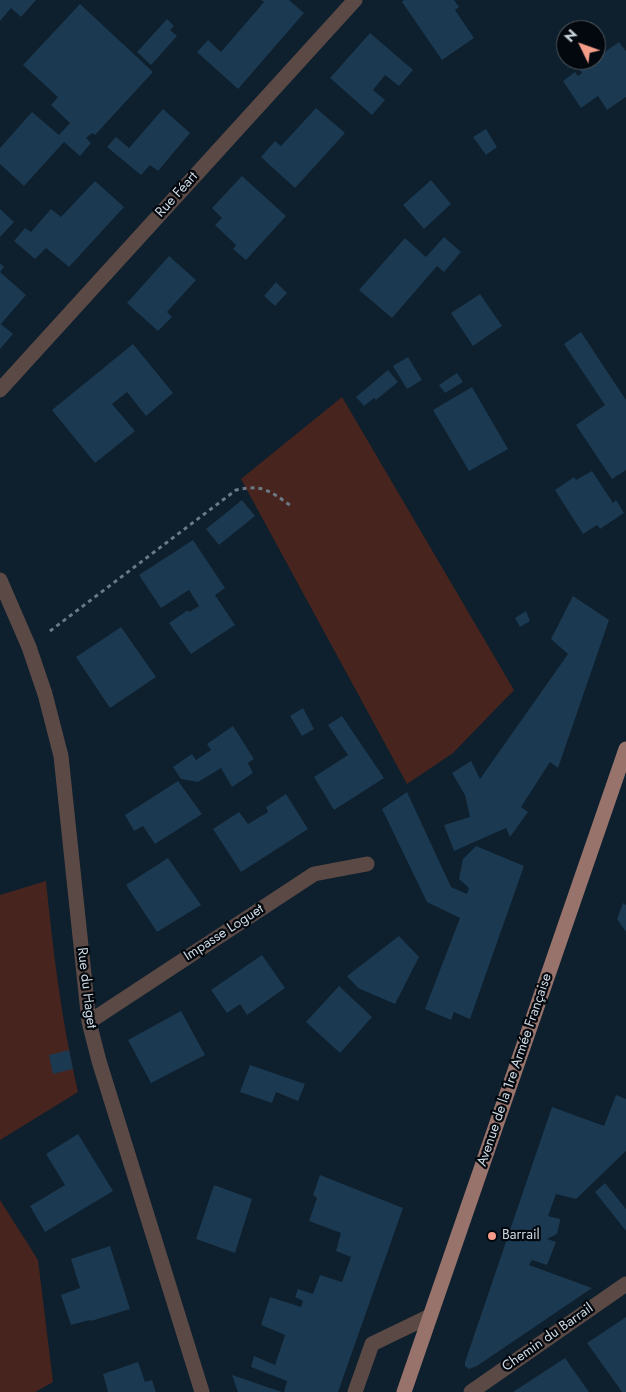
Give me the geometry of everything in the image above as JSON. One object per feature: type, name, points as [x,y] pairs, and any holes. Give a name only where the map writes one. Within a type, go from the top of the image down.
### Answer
[{"type":"main road","name":"Avenue de la 1re Armée Française","points":[[404,1392],[626,749]]},
{"type":"street","name":"Rue Féart","points":[[0,390],[355,0]]},
{"type":"street","name":"Rue du Haget","points":[[0,580],[29,647],[45,694],[61,756],[89,1022],[99,1061],[202,1392]]},
{"type":"street","name":"Impasse Loguet","points":[[89,1022],[314,874],[367,864]]},
{"type":"street","name":"Chemin du Barrail","points":[[471,1392],[626,1284]]},
{"type":"street","points":[[355,1392],[372,1344],[430,1316]]},
{"type":"path","points":[[29,647],[236,490],[251,486],[269,490],[291,506]]},
{"type":"shaded area","points":[[342,397],[514,690],[453,753],[407,784],[241,479]]},
{"type":"shaded area","points":[[46,881],[67,1040],[78,1092],[0,1140],[0,895]]},
{"type":"shaded area","points":[[0,1200],[38,1260],[53,1382],[35,1392],[0,1392]]},
{"type":"building","points":[[0,0],[36,0],[21,17],[11,8],[0,21]]},
{"type":"building","points":[[261,0],[289,0],[304,13],[238,89],[197,52],[208,40],[221,52],[264,2]]},
{"type":"building","points":[[404,0],[454,0],[459,7],[455,10],[474,38],[442,60],[402,2]]},
{"type":"building","points":[[80,4],[153,72],[95,135],[92,133],[86,138],[91,143],[80,156],[64,142],[24,186],[0,164],[0,148],[32,112],[59,135],[70,123],[51,105],[58,97],[23,65]]},
{"type":"building","points":[[167,19],[174,26],[170,30],[177,36],[151,65],[137,52]]},
{"type":"building","points":[[370,33],[413,70],[399,86],[385,75],[373,90],[385,100],[372,115],[330,78]]},
{"type":"building","points":[[619,42],[626,51],[626,97],[607,110],[598,96],[581,108],[563,81],[575,72],[578,76],[582,73],[580,70],[606,70],[606,51]]},
{"type":"building","points":[[316,108],[345,133],[295,188],[261,157],[275,141],[281,146]]},
{"type":"building","points":[[163,109],[190,133],[158,171],[150,165],[141,175],[107,147],[116,137],[129,148]]},
{"type":"building","points":[[486,129],[497,147],[486,155],[473,137]]},
{"type":"building","points":[[242,176],[286,216],[246,260],[233,249],[236,245],[215,225],[222,218],[212,208]]},
{"type":"building","points":[[431,180],[451,204],[424,229],[403,205]]},
{"type":"building","points":[[95,181],[124,207],[69,267],[46,248],[35,259],[14,241],[25,228],[31,232],[51,209],[61,217]]},
{"type":"building","points":[[0,209],[14,222],[0,237]]},
{"type":"building","points":[[444,237],[461,252],[444,272],[437,266],[392,318],[359,290],[405,238],[426,257]]},
{"type":"building","points":[[169,256],[196,280],[167,312],[172,317],[158,331],[127,303]]},
{"type":"building","points":[[0,263],[4,267],[0,272]]},
{"type":"building","points":[[0,272],[26,295],[1,324],[13,334],[0,349]]},
{"type":"building","points":[[276,282],[287,293],[275,306],[264,296]]},
{"type":"building","points":[[480,294],[502,326],[473,346],[451,313]]},
{"type":"building","points":[[581,332],[626,400],[626,470],[612,479],[576,425],[605,405],[564,344]]},
{"type":"building","points":[[133,344],[173,393],[146,416],[127,392],[112,404],[135,431],[95,463],[52,410]]},
{"type":"building","points":[[408,357],[422,380],[407,389],[393,366]]},
{"type":"building","points":[[388,370],[398,382],[376,400],[374,398],[364,406],[356,397]]},
{"type":"building","points":[[457,373],[463,382],[445,393],[439,385]]},
{"type":"building","points":[[472,387],[508,449],[469,471],[433,410]]},
{"type":"building","points":[[592,471],[613,503],[616,500],[624,513],[600,529],[597,525],[583,534],[555,490],[574,477],[576,480]]},
{"type":"building","points":[[242,500],[255,516],[219,545],[206,529]]},
{"type":"building","points":[[193,540],[225,588],[215,595],[235,625],[191,654],[169,623],[188,610],[189,612],[199,606],[189,590],[161,608],[139,575]]},
{"type":"building","points":[[573,596],[609,620],[558,768],[550,762],[521,807],[528,812],[510,837],[506,828],[454,851],[444,825],[470,817],[465,795],[452,773],[471,761],[480,779],[568,654],[551,639]]},
{"type":"building","points":[[526,611],[530,621],[520,627],[515,618]]},
{"type":"building","points":[[121,627],[156,677],[110,708],[76,657]]},
{"type":"building","points":[[303,708],[314,729],[302,736],[290,716]]},
{"type":"building","points":[[342,716],[384,778],[334,810],[314,777],[348,755],[328,725]]},
{"type":"building","points":[[233,726],[254,759],[248,763],[253,773],[232,787],[221,768],[198,782],[181,779],[173,767],[192,754],[196,760],[211,750],[207,744]]},
{"type":"building","points":[[178,781],[202,814],[155,844],[143,826],[134,831],[125,815]]},
{"type":"building","points":[[407,792],[451,887],[467,894],[469,888],[459,879],[463,859],[476,846],[524,866],[470,1019],[454,1012],[451,1020],[425,1009],[460,918],[427,902],[382,809]]},
{"type":"building","points":[[286,794],[308,829],[241,872],[213,829],[239,812],[248,824],[268,812],[266,807]]},
{"type":"building","points":[[168,858],[201,905],[157,932],[126,885]]},
{"type":"building","points":[[623,903],[626,905],[626,932],[617,919]]},
{"type":"building","points":[[399,936],[419,957],[395,1004],[358,988],[347,976]]},
{"type":"building","points":[[262,955],[285,988],[247,1015],[240,1004],[227,1013],[211,990]]},
{"type":"building","points":[[339,986],[372,1017],[340,1053],[306,1022]]},
{"type":"building","points":[[181,1011],[205,1055],[151,1083],[128,1040]]},
{"type":"building","points":[[69,1050],[73,1069],[53,1074],[49,1055]]},
{"type":"building","points":[[250,1065],[305,1084],[298,1101],[276,1092],[272,1103],[240,1092]]},
{"type":"building","points":[[616,1095],[626,1099],[626,1151],[576,1199],[556,1194],[548,1216],[560,1219],[560,1221],[557,1234],[547,1239],[556,1242],[547,1265],[532,1260],[529,1265],[592,1288],[477,1366],[469,1369],[465,1366],[465,1362],[552,1107],[604,1126]]},
{"type":"building","points":[[78,1134],[113,1191],[45,1232],[30,1206],[65,1185],[46,1154]]},
{"type":"building","points":[[320,1175],[403,1208],[338,1392],[284,1392],[287,1381],[251,1367],[254,1356],[275,1365],[285,1335],[261,1325],[270,1297],[301,1307],[303,1301],[295,1297],[298,1289],[313,1294],[320,1275],[342,1282],[351,1257],[336,1251],[341,1233],[309,1221],[317,1198],[313,1195]]},
{"type":"building","points":[[605,1183],[626,1209],[626,1231],[595,1192]]},
{"type":"building","points":[[214,1185],[252,1199],[235,1253],[196,1239]]},
{"type":"building","points":[[110,1246],[130,1309],[71,1325],[61,1295],[80,1288],[71,1259]]},
{"type":"building","points":[[626,1317],[626,1392],[622,1392],[587,1343]]},
{"type":"building","points":[[565,1358],[589,1392],[513,1392]]},
{"type":"building","points":[[138,1362],[145,1382],[152,1380],[156,1392],[108,1392],[103,1374]]},
{"type":"building","points":[[232,1375],[282,1392],[238,1392]]},
{"type":"place","name":"Barrail","points":[[492,1236]]}]
